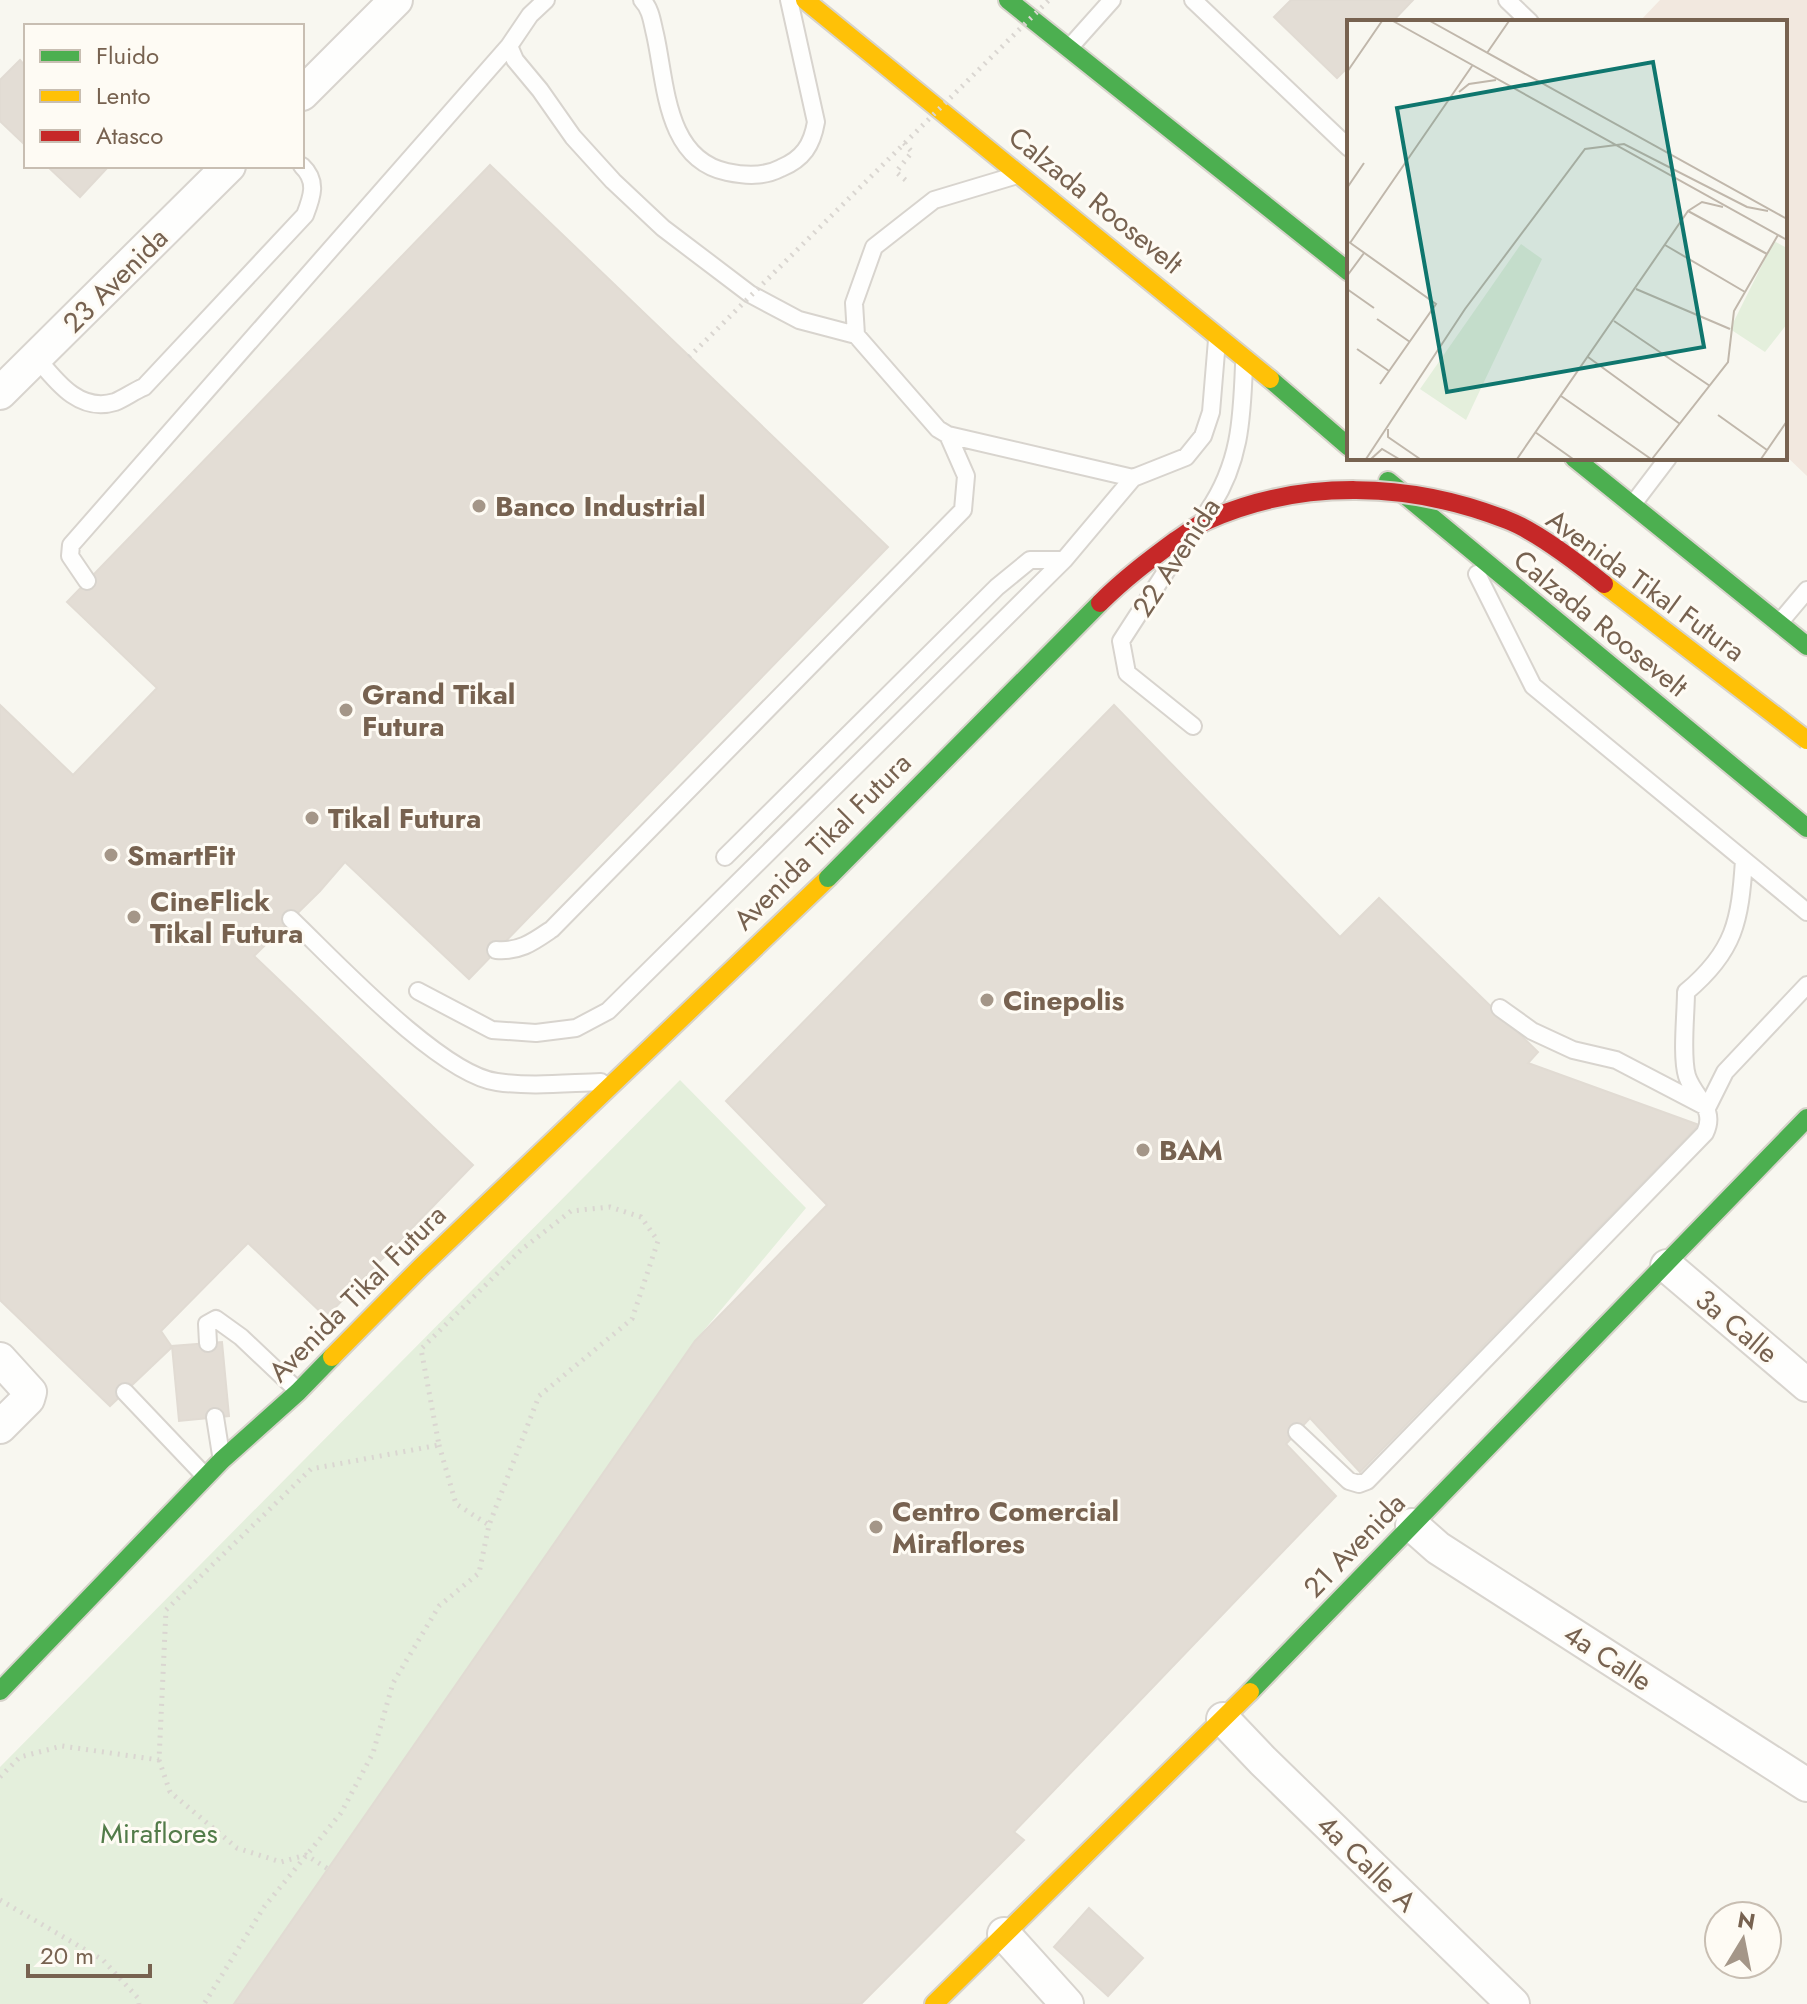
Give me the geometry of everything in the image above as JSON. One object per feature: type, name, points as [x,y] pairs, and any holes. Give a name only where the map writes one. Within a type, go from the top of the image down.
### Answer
[{"type":"main road","name":"Calzada Roosevelt","points":[[805,0],[1244,356],[1347,445]]},
{"type":"main road","points":[[1008,0],[1347,270]]},
{"type":"main road","points":[[1576,460],[1807,646]]},
{"type":"main road","name":"Calzada Roosevelt","points":[[1373,468],[1807,828]]},
{"type":"main road","name":"Avenida Tikal Futura","points":[[0,1691],[222,1460],[298,1392],[420,1268],[828,878],[1128,575],[1203,522],[1266,499],[1355,489],[1453,502],[1510,521],[1580,565],[1807,740]]},
{"type":"main road","name":"21 Avenida","points":[[934,2004],[1223,1719],[1667,1266],[1807,1118]]},
{"type":"street","points":[[304,92],[396,0]]},
{"type":"street","name":"23 Avenida","points":[[0,393],[227,168]]},
{"type":"street","name":"3a Calle","points":[[1667,1266],[1807,1385]]},
{"type":"street","points":[[0,1359],[30,1392],[28,1399],[0,1427]]},
{"type":"street","name":"4a Calle","points":[[1412,1525],[1438,1548],[1807,1785]]},
{"type":"street","name":"4a Calle A","points":[[1223,1719],[1513,2004]]},
{"type":"street","points":[[1004,1934],[1067,2004]]},
{"type":"lane","points":[[87,581],[70,556],[71,545],[546,0]]},
{"type":"lane","points":[[642,0],[648,6],[659,50],[667,105],[685,145],[718,170],[759,176],[795,161],[813,140],[816,122],[789,0]]},
{"type":"lane","points":[[1068,49],[1112,0]]},
{"type":"lane","points":[[1193,0],[1347,146]]},
{"type":"lane","points":[[1507,0],[1528,20]]},
{"type":"lane","points":[[509,46],[515,60],[573,137],[613,181],[663,228],[750,294],[799,320],[856,335],[938,429],[948,435],[1133,478]]},
{"type":"lane","points":[[36,357],[68,395],[89,403],[113,403],[144,387],[305,215],[312,196],[313,181],[303,168]]},
{"type":"lane","points":[[856,335],[854,303],[874,247],[934,200],[1020,174]]},
{"type":"lane","points":[[418,991],[492,1030],[536,1033],[576,1028],[608,1011],[1064,560],[1133,478],[1186,457],[1203,436],[1211,412],[1218,335]]},
{"type":"lane","name":"22 Avenida","points":[[1193,726],[1127,673],[1121,641],[1211,506],[1236,456],[1242,425],[1244,356]]},
{"type":"lane","points":[[496,950],[514,951],[552,929],[963,510],[966,476],[948,435]]},
{"type":"lane","points":[[1632,505],[1666,460]]},
{"type":"lane","points":[[1462,544],[1533,686],[1807,912]]},
{"type":"lane","points":[[725,857],[997,587],[1030,560],[1064,560]]},
{"type":"lane","points":[[1779,623],[1807,590]]},
{"type":"lane","points":[[1297,1432],[1349,1481],[1359,1484],[1367,1481],[1705,1133],[1709,1120],[1707,1108],[1687,1076],[1686,992],[1702,979],[1728,946],[1741,904],[1744,860]]},
{"type":"lane","points":[[291,919],[381,1005],[449,1063],[494,1082],[615,1081]]},
{"type":"lane","points":[[1707,1108],[1725,1072],[1807,985]]},
{"type":"lane","points":[[1500,1008],[1532,1031],[1573,1050],[1616,1060],[1707,1108]]},
{"type":"lane","points":[[208,1343],[207,1324],[216,1319],[241,1337],[298,1392]]},
{"type":"lane","points":[[125,1392],[205,1477]]},
{"type":"lane","points":[[215,1417],[222,1460]]},
{"type":"path","points":[[689,357],[1049,0]]},
{"type":"path","points":[[896,172],[912,152],[904,143]]},
{"type":"path","points":[[204,2004],[264,1907],[341,1813],[373,1753],[393,1683],[439,1606],[479,1573],[489,1525],[539,1396],[632,1319],[658,1241],[641,1217],[610,1207],[571,1211],[521,1250],[421,1349],[439,1445],[456,1504],[489,1525]]},
{"type":"path","points":[[328,1869],[306,1855],[281,1862],[237,1848],[170,1792],[159,1760],[166,1610],[311,1469],[439,1445]]},
{"type":"path","points":[[0,1777],[20,1757],[62,1746],[159,1760]]},
{"type":"path","points":[[0,1900],[103,1960],[138,1998],[139,2004]]},
{"type":"shaded area","points":[[1660,0],[1807,0],[1807,476],[1787,457],[1787,20],[1641,20]]},
{"type":"green space","name":"Miraflores","points":[[680,1080],[806,1208],[695,1341],[234,2004],[0,2004],[0,1767]]},
{"type":"building","points":[[1291,0],[1413,0],[1394,20],[1347,20],[1347,68],[1337,78],[1274,17]]},
{"type":"building","points":[[20,60],[24,65],[24,144],[0,121],[0,80]]},
{"type":"building","name":"Tikal Futura","points":[[490,165],[888,547],[469,979],[345,862],[254,956],[473,1165],[326,1317],[248,1243],[161,1331],[172,1347],[110,1406],[0,1300],[0,705],[73,775],[157,688],[67,602]]},
{"type":"building","points":[[49,168],[107,168],[80,197]]},
{"type":"building","points":[[1114,705],[1340,937],[1379,898],[1538,1052],[1528,1063],[1699,1125],[1360,1472],[1310,1418],[1286,1444],[1336,1496],[1014,1832],[1024,1840],[861,2004],[234,2004],[695,1341],[827,1205],[726,1101]]},
{"type":"building","points":[[222,1342],[229,1416],[179,1421],[172,1346]]},
{"type":"building","points":[[1089,1908],[1143,1958],[1108,1996],[1054,1947]]},
{"type":"traffic: fast","points":[[1008,0],[1347,270]]},
{"type":"traffic: fast","points":[[1270,379],[1347,445]]},
{"type":"traffic: fast","points":[[1576,460],[1807,646]]},
{"type":"traffic: fast","points":[[1388,481],[1807,828]]},
{"type":"traffic: fast","points":[[828,878],[1100,603]]},
{"type":"traffic: fast","points":[[1250,1692],[1807,1118]]},
{"type":"traffic: fast","points":[[0,1691],[222,1460],[332,1357]]},
{"type":"traffic: slow","points":[[805,0],[1270,379]]},
{"type":"traffic: slow","points":[[1604,584],[1807,740]]},
{"type":"traffic: slow","points":[[332,1357],[420,1268],[828,878]]},
{"type":"traffic: slow","points":[[934,2004],[1250,1692]]},
{"type":"traffic: jam","points":[[1100,603],[1146,563],[1206,521],[1280,497],[1356,490],[1433,498],[1507,520],[1544,540],[1604,584]]},
{"type":"place","name":"Banco Industrial","points":[[479,506]]},
{"type":"place","name":"Grand Tikal Futura","points":[[346,710]]},
{"type":"place","name":"Tikal Futura","points":[[312,818]]},
{"type":"place","name":"SmartFit","points":[[111,855]]},
{"type":"place","name":"CineFlick Tikal Futura","points":[[134,917]]},
{"type":"place","name":"Cinepolis","points":[[987,1000]]},
{"type":"place","name":"BAM","points":[[1143,1150]]},
{"type":"place","name":"Centro Comercial Miraflores","points":[[876,1527]]}]
